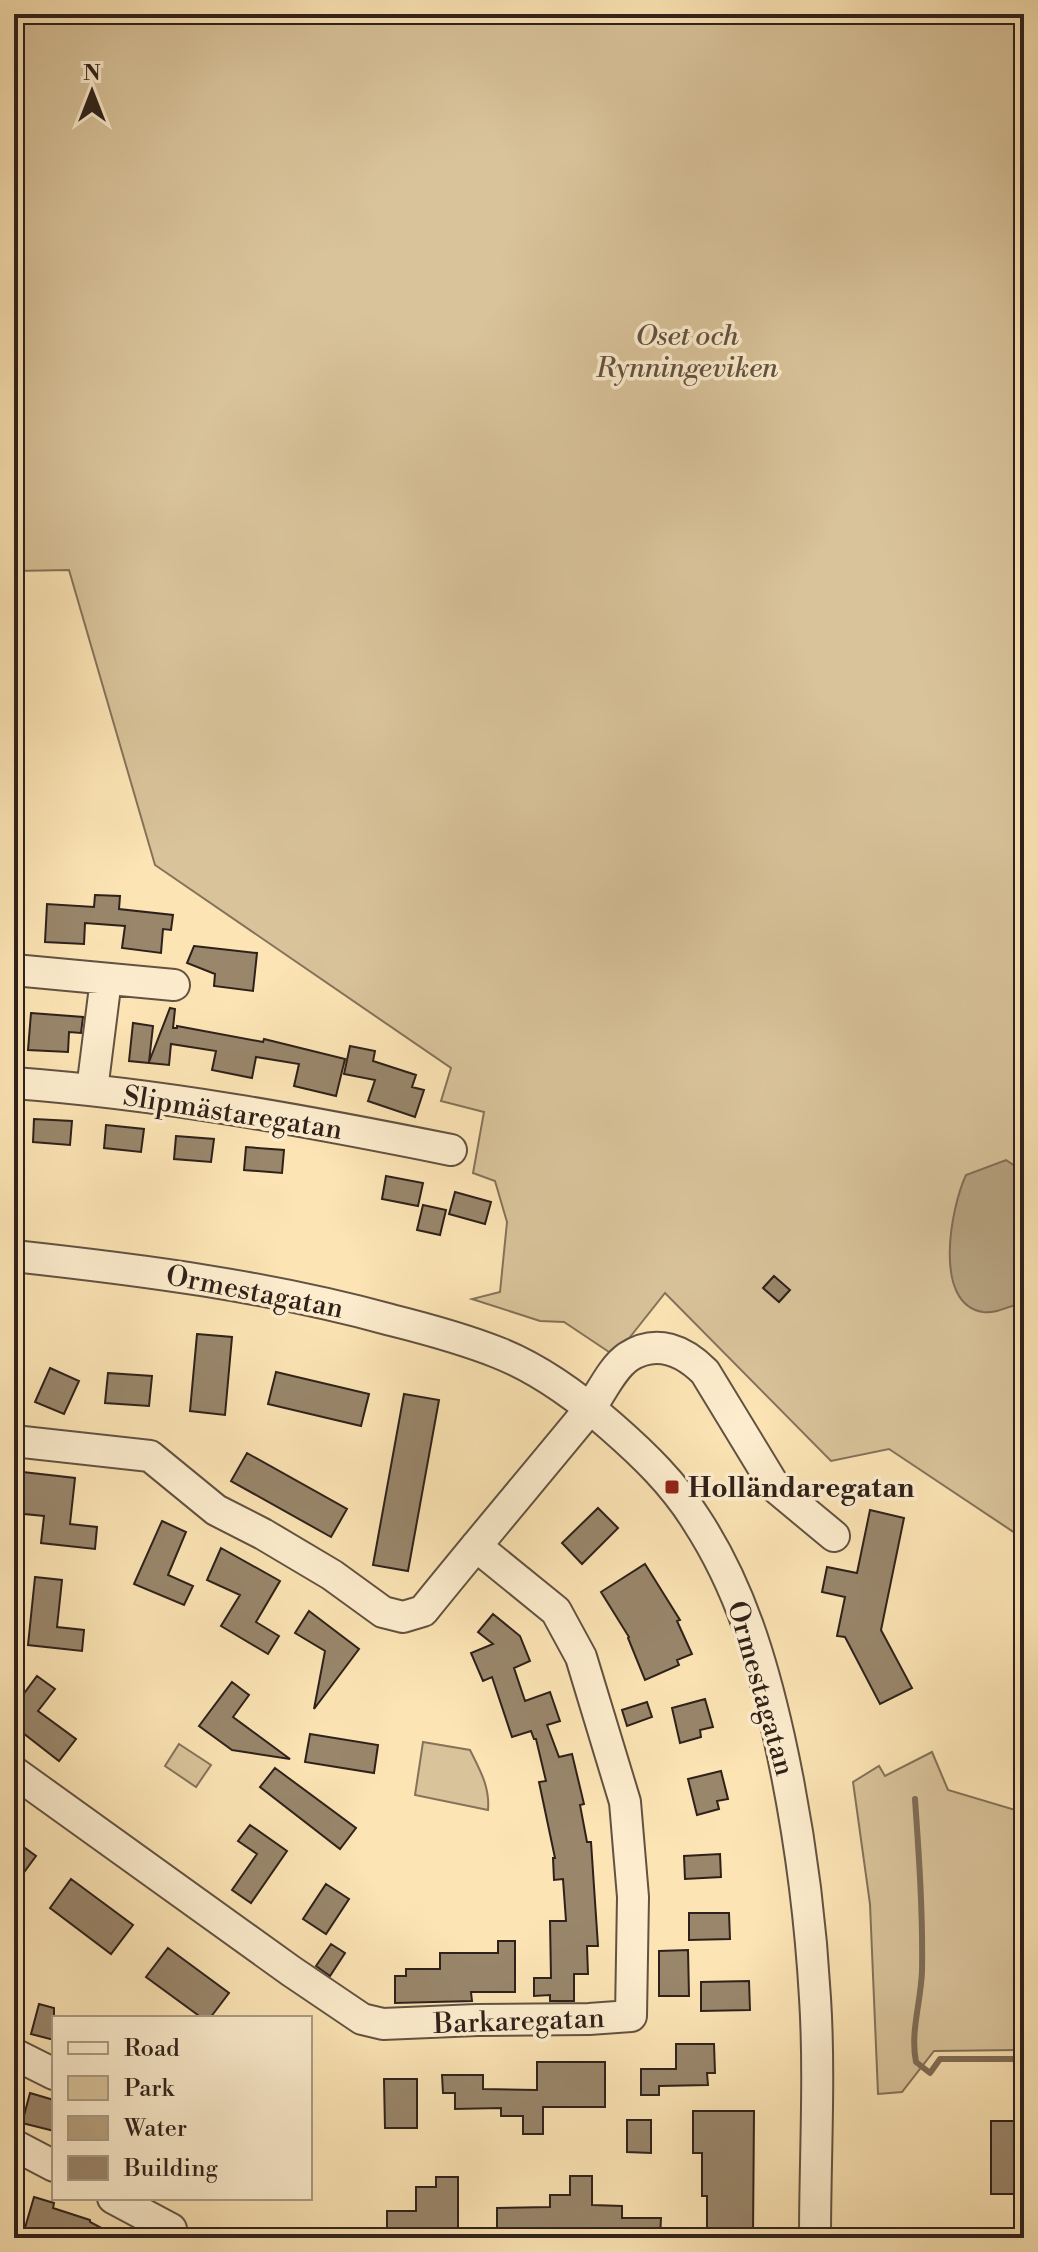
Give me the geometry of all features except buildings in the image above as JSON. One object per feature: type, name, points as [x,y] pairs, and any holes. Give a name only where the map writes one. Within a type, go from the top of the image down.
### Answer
[{"type":"street","points":[[14,970],[174,985]]},
{"type":"street","points":[[92,1090],[106,979]]},
{"type":"street","name":"Slipmästaregatan","points":[[14,1083],[223,1108],[451,1150]]},
{"type":"street","name":"Ormestagatan","points":[[14,1256],[219,1282],[337,1305],[439,1332],[501,1354],[536,1372],[590,1408],[660,1471],[696,1519],[724,1566],[751,1630],[792,1794],[808,1914],[815,2001],[815,2238]]},
{"type":"street","points":[[14,1441],[150,1456],[216,1510],[321,1568],[383,1612],[403,1617],[423,1611],[590,1408],[627,1357],[644,1349],[660,1347],[691,1358],[711,1381],[775,1487],[834,1536]]},
{"type":"street","name":"Barkaregatan","points":[[14,1772],[362,2019],[383,2024],[631,2016],[633,1897],[625,1802],[581,1657],[556,1611],[476,1546]]},
{"type":"street","points":[[14,2054],[52,2073]]},
{"type":"street","points":[[14,2145],[52,2165]]},
{"type":"street","points":[[118,2200],[171,2229]]},
{"type":"green space","name":"Oset och Rynningeviken","points":[[14,14],[1024,14],[1024,1539],[889,1449],[831,1461],[665,1293],[615,1356],[564,1322],[540,1321],[472,1299],[500,1292],[507,1222],[495,1181],[473,1173],[484,1112],[441,1101],[451,1068],[155,865],[69,570],[14,571]]},
{"type":"green space","points":[[423,1742],[470,1750],[486,1786],[488,1810],[415,1795]]},
{"type":"green space","points":[[179,1744],[211,1765],[196,1787],[165,1766]]},
{"type":"green space","points":[[932,1752],[948,1790],[1015,1810],[1024,1805],[1024,2050],[934,2051],[902,2092],[878,2094],[870,1904],[853,1782],[879,1766],[885,1776]]},
{"type":"water","points":[[1006,1160],[1024,1172],[1021,1202],[1024,1303],[983,1312],[967,1305],[957,1292],[951,1274],[951,1230],[966,1175]]},
{"type":"waterway","points":[[915,1799],[922,1950],[914,2039],[916,2062],[930,2073],[940,2059],[1024,2059]]},
{"type":"place","name":"Holländaregatan","points":[[672,1487]]}]
